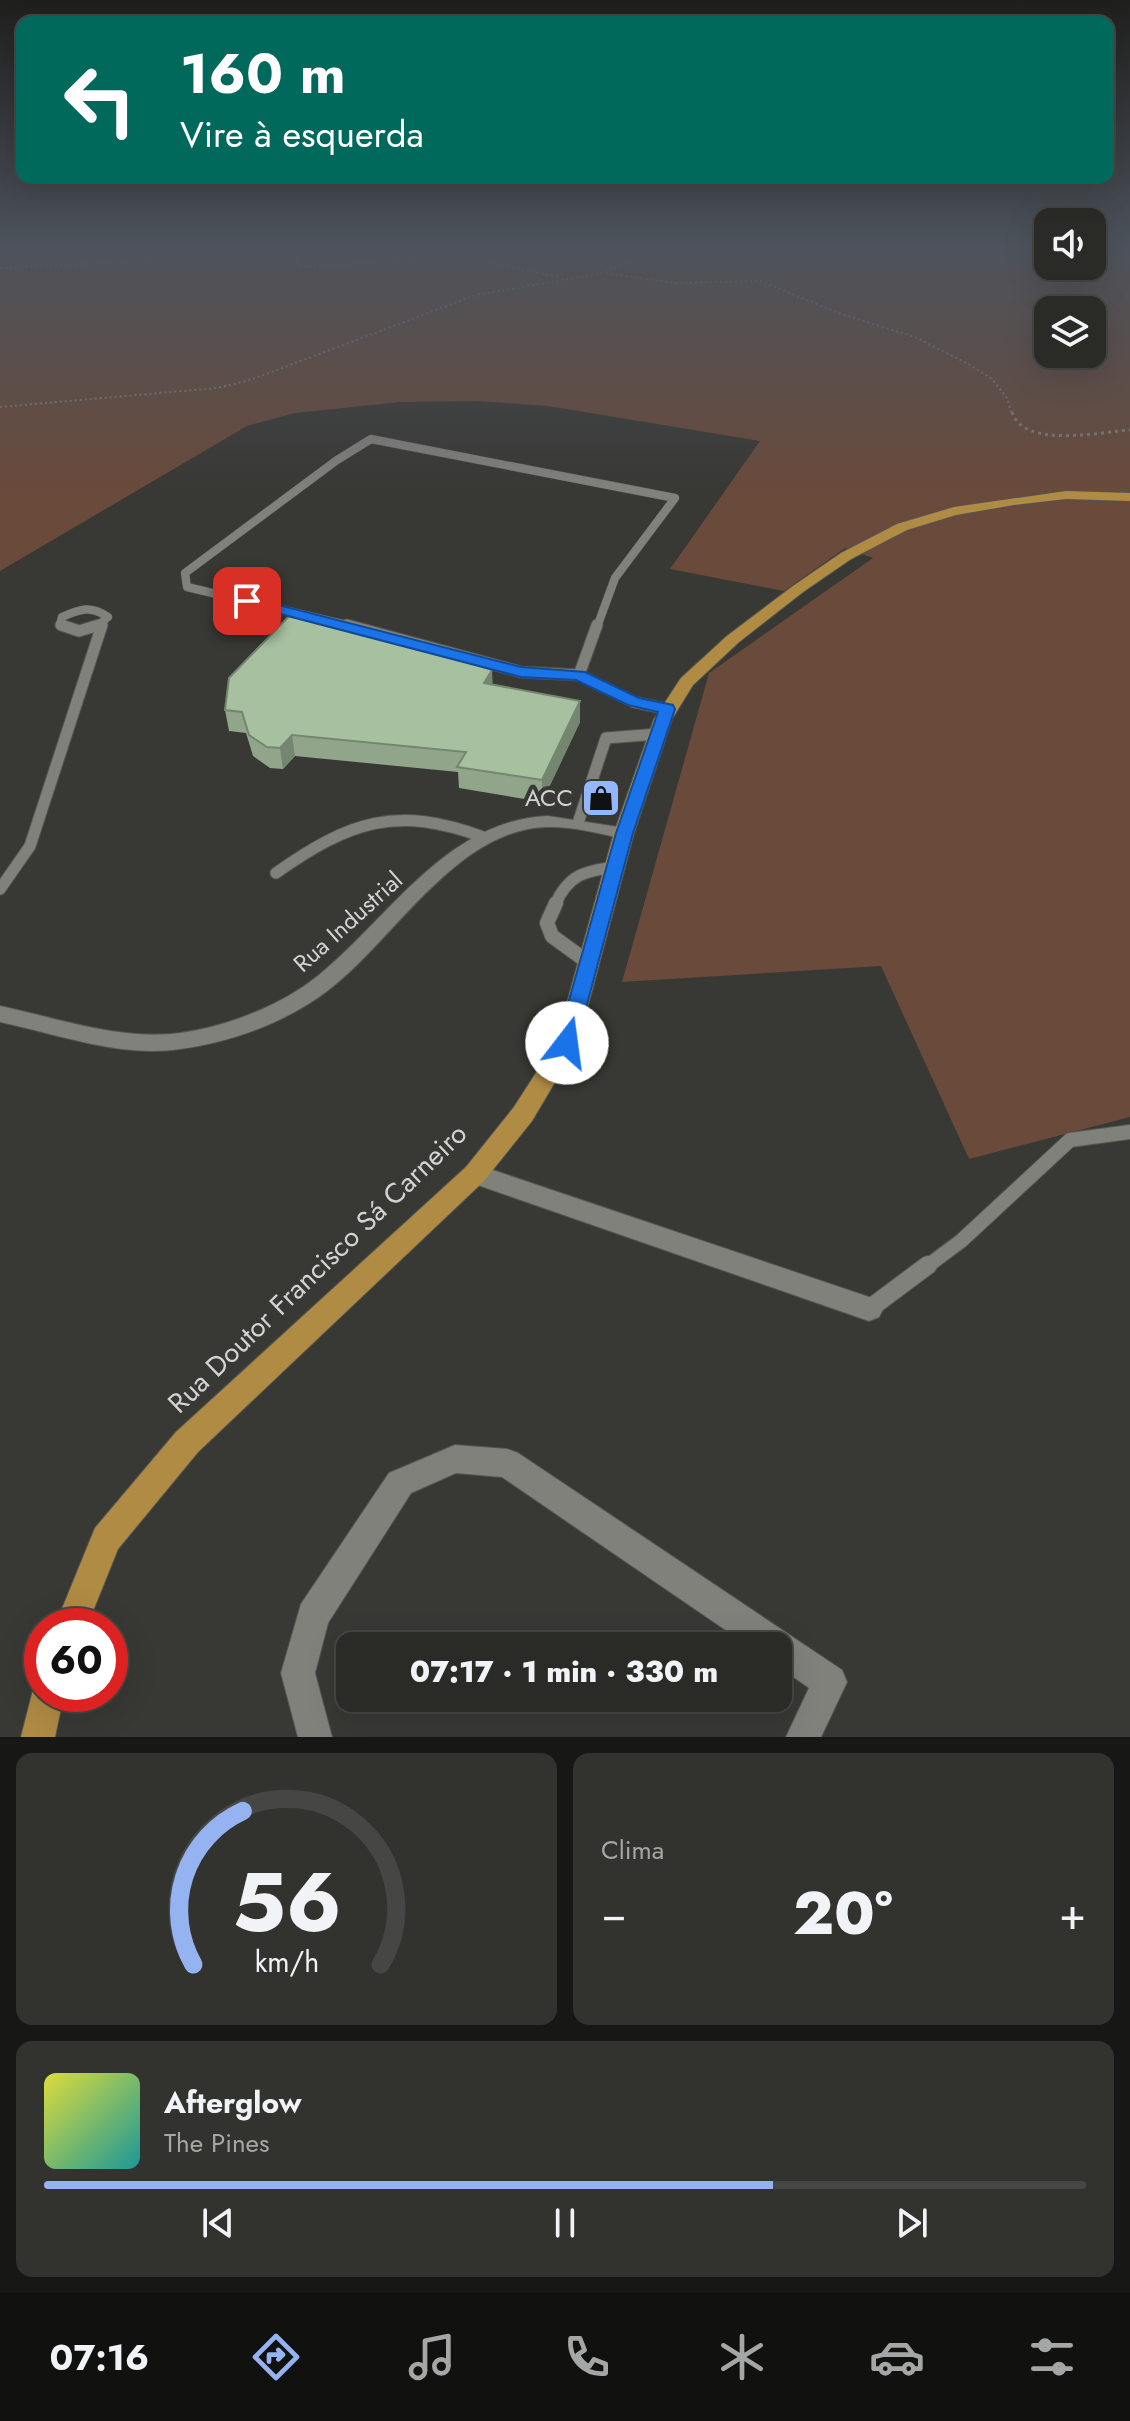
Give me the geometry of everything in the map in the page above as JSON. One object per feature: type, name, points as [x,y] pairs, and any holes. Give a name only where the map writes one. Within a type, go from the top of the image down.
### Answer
[{"type":"main road","name":"Rua Doutor Francisco Sá Carneiro","points":[[78,1608],[106,1539],[187,1442],[475,1174],[523,1114],[567,1043],[624,833],[667,709],[687,682],[733,639],[798,589],[846,556],[902,527],[954,511],[1014,501],[1066,495],[1130,497]]},
{"type":"main road","points":[[38,1737],[43,1712]]},
{"type":"street","name":"Rua Industrial","points":[[0,1014],[158,1043],[254,1021],[294,1003],[325,982],[396,912],[483,837],[523,824],[578,823],[624,833]]},
{"type":"street","points":[[475,1174],[869,1309]]},
{"type":"street","points":[[315,1737],[298,1673],[313,1616],[400,1483],[455,1459],[507,1463],[757,1632]]},
{"type":"street","points":[[792,1656],[830,1682],[803,1736]]},
{"type":"lane","points":[[579,675],[615,578],[675,498],[371,439],[337,460],[185,573],[187,587],[395,637],[521,672],[579,675],[634,702],[667,709]]},
{"type":"lane","points":[[0,889],[30,846],[93,648],[108,617],[103,611],[81,609],[67,614],[60,621],[63,628],[93,648]]},
{"type":"lane","points":[[71,631],[102,625]]},
{"type":"lane","points":[[578,823],[606,738],[624,734],[658,734]]},
{"type":"lane","points":[[276,873],[311,847],[347,827],[389,818],[428,819],[483,837]]},
{"type":"lane","points":[[589,963],[552,936],[547,923],[567,879],[573,873],[615,867]]},
{"type":"lane","points":[[869,1309],[961,1241],[1070,1140],[1130,1132]]},
{"type":"path","points":[[0,407],[217,388],[288,367],[387,329]]},
{"type":"path","points":[[890,329],[915,337],[992,379],[1007,398],[1014,419],[1026,429],[1045,436],[1130,430]]},
{"type":"shaded area","points":[[0,329],[1034,329],[1034,368],[1106,368],[1106,329],[1130,329],[1130,1117],[969,1159],[881,966],[622,982],[709,673],[873,558],[845,548],[784,591],[670,569],[760,441],[548,406],[478,401],[400,402],[295,413],[247,426],[0,571]]},
{"type":"building","points":[[292,613],[415,644],[492,670],[484,683],[580,701],[542,780],[457,767],[466,752],[292,735],[280,748],[267,747],[249,735],[242,712],[225,710],[229,678]]},
{"type":"place","name":"ACC","points":[[601,798]]},
{"type":"route","points":[[247,601],[521,672],[579,675],[634,702],[667,709],[624,833],[567,1043]]}]
